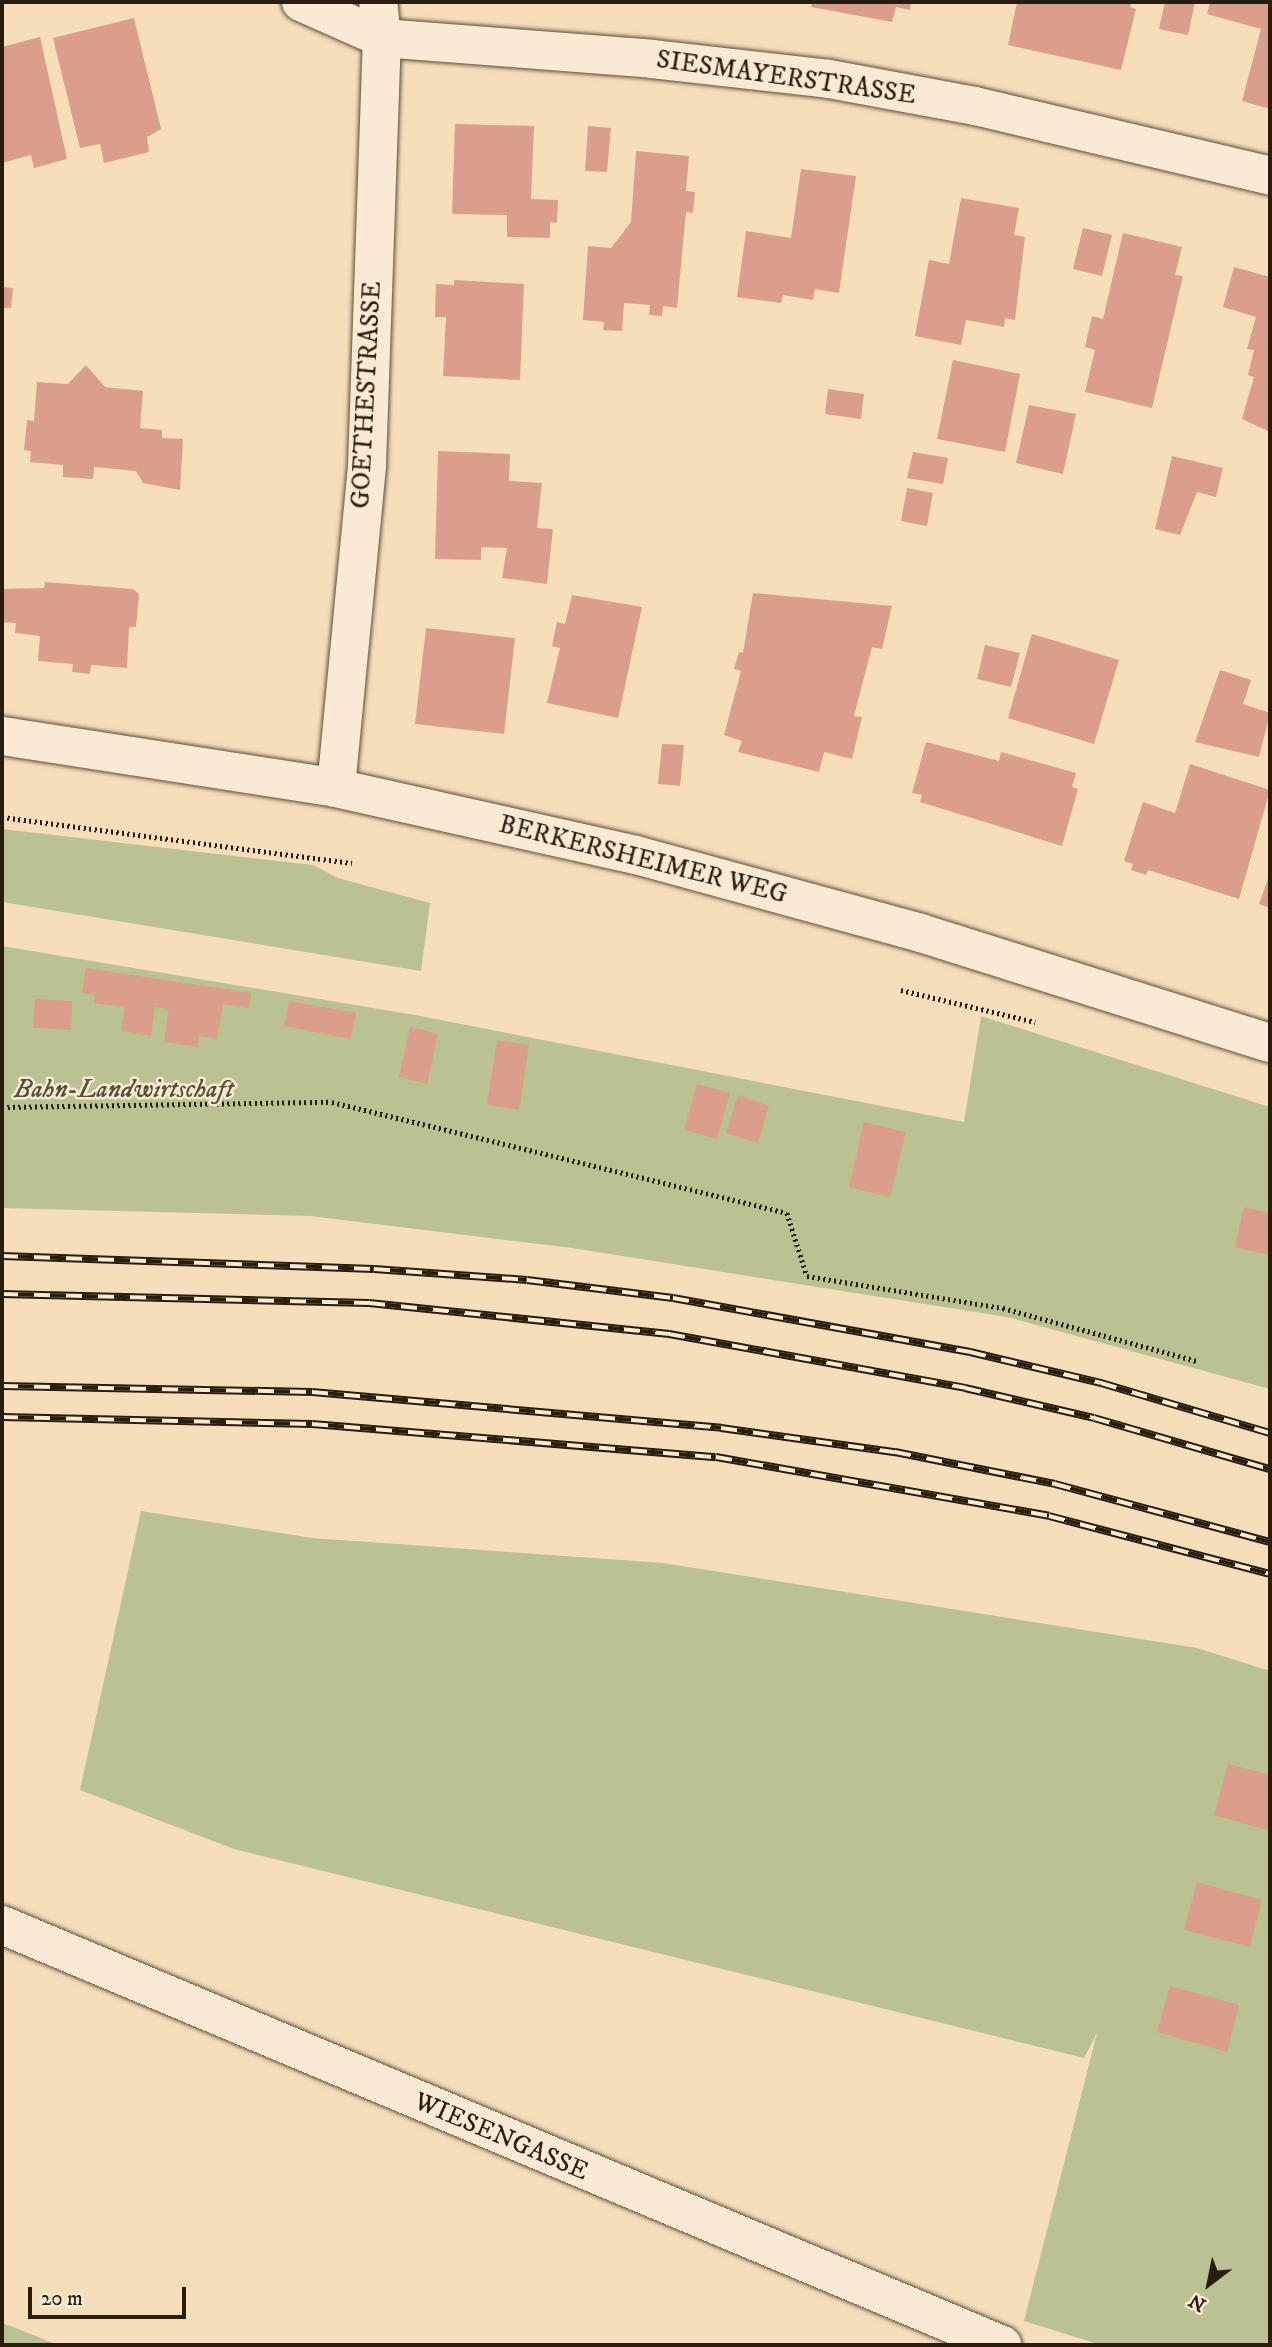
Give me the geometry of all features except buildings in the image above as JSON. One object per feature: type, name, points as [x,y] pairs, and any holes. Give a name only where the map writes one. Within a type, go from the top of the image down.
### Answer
[{"type":"street","name":"SIESMAYERSTRASSE","points":[[301,2],[380,20],[652,59],[829,79],[975,106],[1270,176]]},
{"type":"street","name":"GOETHESTRASSE","points":[[336,788],[366,465],[380,20]]},
{"type":"street","name":"BERKERSHEIMER WEG","points":[[2,736],[336,788],[636,855],[843,911],[1270,1044]]},
{"type":"street","name":"WIESENGASSE","points":[[2,1925],[1002,2345]]},
{"type":"path","points":[[2,817],[352,863]]},
{"type":"path","points":[[2,1107],[332,1102],[787,1213],[807,1276],[1003,1308],[1197,1360]]},
{"type":"green space","points":[[2,829],[313,865],[338,878],[430,903],[421,971],[2,902]]},
{"type":"green space","name":"Bahn-Landwirtschaft","points":[[2,946],[415,1015],[964,1122],[981,1016],[1270,1107],[1270,1389],[1007,1317],[572,1248],[310,1216],[2,1208]]},
{"type":"green space","points":[[141,1511],[312,1538],[663,1563],[1197,1648],[1270,1671],[1270,2345],[1101,2345],[1024,2321],[1097,2033],[1084,2058],[234,1849],[80,1790]]},
{"type":"green space","points":[[2,2323],[13,2327],[58,2345],[2,2345]]},
{"type":"railway","points":[[2,1256],[374,1269],[527,1280],[673,1298],[970,1352],[1101,1383],[1270,1433]]},
{"type":"railway","points":[[2,1294],[369,1303],[669,1334],[965,1388],[1094,1418],[1270,1469]]},
{"type":"railway","points":[[2,1386],[312,1392],[721,1428],[895,1452],[1055,1484],[1270,1542]]},
{"type":"railway","points":[[2,1417],[312,1424],[716,1457],[1049,1516],[1270,1574]]}]
